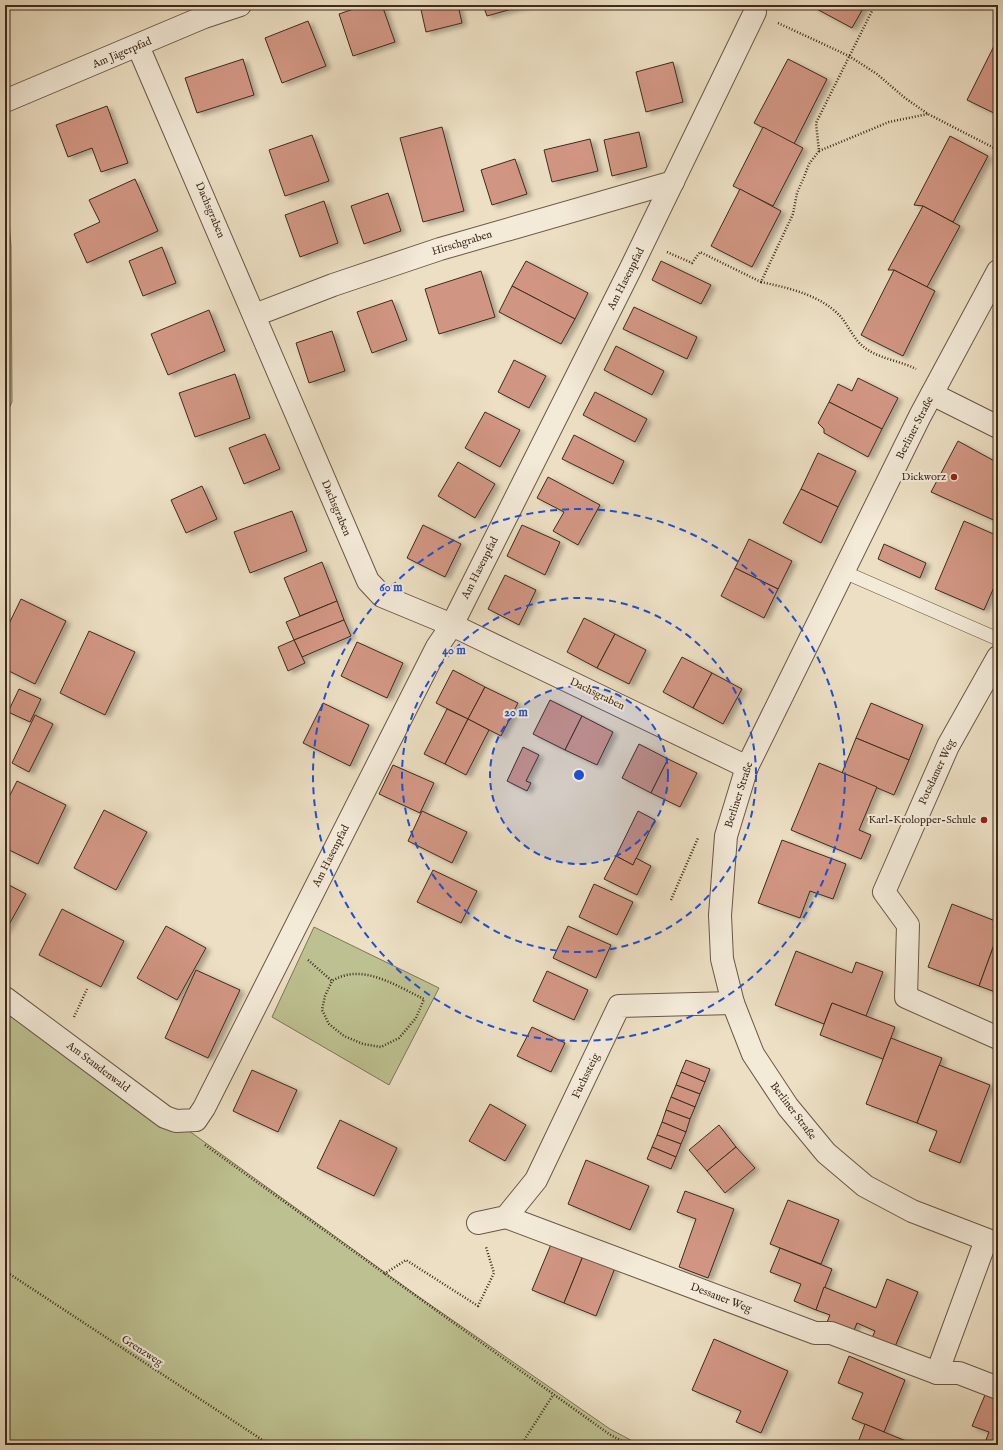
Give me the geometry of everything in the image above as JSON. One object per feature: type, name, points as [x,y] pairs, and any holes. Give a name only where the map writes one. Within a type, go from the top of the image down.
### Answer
[{"type":"street","name":"Am Jägerpfad","points":[[5,101],[204,17],[240,5]]},
{"type":"street","name":"Am Hasenpfad","points":[[196,1120],[437,647],[452,625],[644,241],[756,12]]},
{"type":"street","name":"Dachsgraben","points":[[138,46],[255,315],[368,581],[382,596],[452,625],[747,767]]},
{"type":"street","name":"Hirschgraben","points":[[255,315],[333,285],[440,249],[673,182]]},
{"type":"street","name":"Berliner Straße","points":[[992,1242],[912,1211],[865,1186],[826,1153],[788,1107],[753,1054],[733,1004],[722,959],[720,915],[726,836],[747,767],[936,388],[996,279]]},
{"type":"street","points":[[936,388],[998,427]]},
{"type":"street","name":"Potsdamer Weg","points":[[998,657],[948,746],[884,892],[908,924],[906,997],[998,1038]]},
{"type":"street","name":"Am Staudenwald","points":[[5,998],[165,1117],[176,1121],[196,1120]]},
{"type":"street","name":"Fuchssteig","points":[[506,1217],[536,1180],[619,1006],[733,1004]]},
{"type":"street","points":[[478,1223],[506,1217]]},
{"type":"street","name":"Dessauer Weg","points":[[506,1217],[815,1333],[831,1333],[937,1373],[959,1373],[998,1388]]},
{"type":"street","points":[[937,1373],[992,1242]]},
{"type":"lane","points":[[844,572],[998,639]]},
{"type":"path","points":[[819,151],[816,123],[875,5]]},
{"type":"path","points":[[756,12],[849,56],[877,74],[905,98],[928,114],[998,150]]},
{"type":"path","points":[[761,282],[792,214],[797,193],[809,164],[819,151],[889,122],[928,114]]},
{"type":"path","points":[[644,241],[692,263],[700,252],[761,282],[820,300],[839,316],[856,339],[866,349],[909,365],[936,388]]},
{"type":"path","points":[[287,943],[332,981]]},
{"type":"path","points":[[358,973],[379,978],[424,999],[416,1018],[398,1038],[382,1047],[363,1044],[344,1036],[329,1024],[322,1010],[325,996],[332,981],[342,975],[358,973]]},
{"type":"path","points":[[63,1041],[88,987]]},
{"type":"path","points":[[196,1120],[199,1140],[554,1395],[609,1434],[629,1445]]},
{"type":"path","points":[[384,1274],[406,1260],[478,1306],[494,1273],[478,1223]]},
{"type":"path","name":"Grenzweg","points":[[5,1271],[270,1445]]},
{"type":"path","points":[[522,1445],[554,1395]]},
{"type":"green space","points":[[5,172],[11,246],[12,402],[5,417]]},
{"type":"green space","points":[[314,927],[439,988],[389,1085],[272,1017]]},
{"type":"green space","points":[[5,998],[419,1297],[610,1429],[640,1445],[5,1445]]},
{"type":"building","points":[[365,5],[382,5],[395,42],[353,56],[339,14]]},
{"type":"building","points":[[420,5],[458,5],[462,23],[426,32]]},
{"type":"building","points":[[483,5],[526,5],[487,16]]},
{"type":"building","points":[[815,5],[865,5],[852,28],[813,7]]},
{"type":"building","points":[[308,21],[326,66],[282,83],[265,38]]},
{"type":"building","points":[[998,38],[998,115],[967,100]]},
{"type":"building","points":[[243,59],[254,95],[197,113],[185,78]]},
{"type":"building","points":[[788,59],[827,79],[794,144],[754,123]]},
{"type":"building","points":[[673,62],[683,102],[646,112],[636,72]]},
{"type":"building","points":[[107,106],[128,163],[101,172],[92,148],[68,157],[56,125]]},
{"type":"building","points":[[442,127],[464,211],[423,222],[400,138]]},
{"type":"building","points":[[763,127],[803,148],[773,206],[733,186]]},
{"type":"building","points":[[639,132],[647,167],[612,176],[604,140]]},
{"type":"building","points":[[312,135],[329,181],[285,196],[269,150]]},
{"type":"building","points":[[950,136],[988,156],[953,222],[923,206],[914,205]]},
{"type":"building","points":[[590,139],[598,171],[552,182],[544,150]]},
{"type":"building","points":[[515,159],[527,194],[492,205],[481,170]]},
{"type":"building","points":[[135,179],[158,231],[87,263],[74,234],[100,222],[89,200]]},
{"type":"building","points":[[740,189],[781,211],[752,267],[711,246]]},
{"type":"building","points":[[388,193],[401,231],[364,244],[351,206]]},
{"type":"building","points":[[324,201],[338,243],[300,257],[285,215]]},
{"type":"building","points":[[923,206],[960,226],[927,287],[894,270],[888,270]]},
{"type":"building","points":[[162,247],[176,283],[143,296],[129,261]]},
{"type":"building","points":[[526,261],[588,293],[575,319],[512,286]]},
{"type":"building","points":[[661,261],[711,285],[701,304],[652,280]]},
{"type":"building","points":[[894,270],[935,291],[903,356],[861,335]]},
{"type":"building","points":[[481,271],[495,317],[439,334],[425,289]]},
{"type":"building","points":[[512,286],[575,319],[561,344],[499,312]]},
{"type":"building","points":[[392,300],[407,340],[372,353],[357,312]]},
{"type":"building","points":[[634,307],[697,337],[687,359],[623,329]]},
{"type":"building","points":[[209,310],[225,351],[168,375],[151,334]]},
{"type":"building","points":[[332,331],[345,371],[309,383],[296,343]]},
{"type":"building","points":[[616,346],[664,371],[652,395],[604,370]]},
{"type":"building","points":[[514,360],[546,376],[529,408],[498,392]]},
{"type":"building","points":[[235,374],[250,418],[195,437],[179,393]]},
{"type":"building","points":[[858,378],[898,398],[882,429],[829,402],[838,384],[852,391]]},
{"type":"building","points":[[595,392],[647,419],[635,442],[583,415]]},
{"type":"building","points":[[829,402],[882,429],[868,457],[824,433],[824,429],[818,423]]},
{"type":"building","points":[[485,412],[520,430],[500,467],[465,448]]},
{"type":"building","points":[[265,434],[280,469],[244,484],[229,448]]},
{"type":"building","points":[[574,435],[624,461],[613,484],[562,459]]},
{"type":"building","points":[[958,441],[998,463],[998,522],[931,492]]},
{"type":"building","points":[[818,453],[856,471],[838,507],[801,489]]},
{"type":"building","points":[[458,462],[495,484],[475,518],[438,496]]},
{"type":"building","points":[[548,477],[600,505],[578,545],[553,531],[564,512],[537,498]]},
{"type":"building","points":[[202,486],[217,519],[186,533],[171,500]]},
{"type":"building","points":[[801,489],[838,507],[821,543],[783,523]]},
{"type":"building","points":[[292,511],[307,551],[250,573],[234,532]]},
{"type":"building","points":[[964,521],[998,536],[998,578],[984,610],[935,589]]},
{"type":"building","points":[[423,525],[461,544],[445,577],[407,558]]},
{"type":"building","points":[[522,525],[560,542],[545,575],[507,556]]},
{"type":"building","points":[[749,539],[792,561],[778,589],[735,568]]},
{"type":"building","points":[[884,544],[926,563],[920,578],[878,559]]},
{"type":"building","points":[[322,562],[337,601],[300,616],[284,578]]},
{"type":"building","points":[[735,568],[778,589],[764,618],[721,596]]},
{"type":"building","points":[[505,575],[536,590],[519,625],[488,609]]},
{"type":"building","points":[[21,599],[66,621],[35,684],[5,669],[5,632]]},
{"type":"building","points":[[337,601],[344,620],[294,640],[286,622]]},
{"type":"building","points":[[584,618],[615,634],[597,668],[567,652]]},
{"type":"building","points":[[344,620],[351,636],[302,657],[294,640]]},
{"type":"building","points":[[89,631],[135,652],[105,715],[60,693]]},
{"type":"building","points":[[615,634],[646,650],[629,684],[597,668]]},
{"type":"building","points":[[294,640],[305,663],[288,671],[278,647]]},
{"type":"building","points":[[357,642],[403,663],[387,698],[341,676]]},
{"type":"building","points":[[682,657],[712,673],[693,708],[663,692]]},
{"type":"building","points":[[453,670],[485,687],[468,719],[436,703]]},
{"type":"building","points":[[712,673],[742,689],[723,724],[693,708]]},
{"type":"building","points":[[485,687],[518,703],[501,736],[468,719]]},
{"type":"building","points":[[19,689],[41,699],[30,722],[8,712]]},
{"type":"building","points":[[550,700],[582,716],[565,750],[533,734]]},
{"type":"building","points":[[323,703],[369,725],[350,766],[303,743]]},
{"type":"building","points":[[871,703],[923,725],[909,760],[856,738]]},
{"type":"building","points":[[447,709],[468,719],[445,764],[424,754]]},
{"type":"building","points":[[35,715],[53,724],[29,772],[12,763]]},
{"type":"building","points":[[582,716],[613,732],[597,765],[565,750]]},
{"type":"building","points":[[468,719],[489,730],[466,775],[445,764]]},
{"type":"building","points":[[856,738],[909,760],[894,795],[842,773]]},
{"type":"building","points":[[639,744],[668,759],[651,793],[622,778]]},
{"type":"building","points":[[523,747],[539,755],[526,781],[531,783],[527,791],[507,781]]},
{"type":"building","points":[[668,759],[697,773],[680,807],[651,793]]},
{"type":"building","points":[[819,763],[877,787],[859,830],[871,835],[861,859],[791,830]]},
{"type":"building","points":[[393,765],[434,783],[420,813],[379,794]]},
{"type":"building","points":[[17,781],[66,805],[38,864],[5,848],[5,805]]},
{"type":"building","points":[[104,810],[147,832],[116,890],[74,868]]},
{"type":"building","points":[[422,811],[467,832],[452,863],[408,841]]},
{"type":"building","points":[[638,811],[655,820],[633,865],[616,856]]},
{"type":"building","points":[[782,840],[846,864],[833,899],[810,891],[800,918],[758,903]]},
{"type":"building","points":[[616,856],[633,865],[636,858],[651,866],[637,895],[604,879]]},
{"type":"building","points":[[433,870],[477,891],[461,923],[417,902]]},
{"type":"building","points":[[5,883],[26,894],[6,930],[5,930]]},
{"type":"building","points":[[594,884],[633,902],[617,935],[579,917]]},
{"type":"building","points":[[952,904],[998,922],[998,934],[979,986],[928,967]]},
{"type":"building","points":[[62,909],[124,941],[101,987],[39,955]]},
{"type":"building","points":[[166,926],[206,948],[177,1000],[137,978]]},
{"type":"building","points":[[568,926],[611,945],[596,978],[553,958]]},
{"type":"building","points":[[998,934],[998,993],[979,986]]},
{"type":"building","points":[[796,951],[852,973],[856,962],[883,972],[866,1016],[832,1003],[824,1024],[775,1005]]},
{"type":"building","points":[[196,970],[240,990],[208,1058],[165,1038]]},
{"type":"building","points":[[547,971],[588,990],[574,1020],[533,1001]]},
{"type":"building","points":[[832,1003],[895,1027],[883,1059],[820,1035]]},
{"type":"building","points":[[532,1027],[565,1043],[551,1072],[517,1056]]},
{"type":"building","points":[[891,1038],[942,1058],[917,1123],[866,1104]]},
{"type":"building","points":[[686,1060],[710,1069],[705,1082],[681,1072]]},
{"type":"building","points":[[939,1065],[990,1085],[960,1163],[929,1151],[937,1131],[917,1123]]},
{"type":"building","points":[[252,1070],[297,1090],[278,1132],[233,1111]]},
{"type":"building","points":[[681,1072],[705,1082],[700,1094],[676,1085]]},
{"type":"building","points":[[676,1085],[700,1094],[695,1107],[671,1097]]},
{"type":"building","points":[[671,1097],[695,1107],[690,1119],[666,1110]]},
{"type":"building","points":[[490,1104],[526,1125],[505,1161],[469,1141]]},
{"type":"building","points":[[666,1110],[690,1119],[686,1132],[662,1122]]},
{"type":"building","points":[[340,1120],[397,1148],[374,1196],[317,1168]]},
{"type":"building","points":[[662,1122],[686,1132],[681,1144],[657,1135]]},
{"type":"building","points":[[719,1125],[736,1147],[707,1171],[689,1150]]},
{"type":"building","points":[[657,1135],[681,1144],[676,1157],[652,1147]]},
{"type":"building","points":[[652,1147],[676,1157],[671,1169],[647,1159]]},
{"type":"building","points":[[736,1147],[755,1168],[725,1193],[707,1171]]},
{"type":"building","points":[[586,1160],[649,1186],[630,1230],[568,1204]]},
{"type":"building","points":[[685,1191],[734,1209],[708,1278],[679,1267],[696,1219],[677,1212]]},
{"type":"building","points":[[788,1200],[839,1220],[821,1264],[770,1244]]},
{"type":"building","points":[[552,1242],[583,1256],[564,1303],[532,1290]]},
{"type":"building","points":[[780,1248],[832,1269],[816,1310],[794,1301],[801,1284],[770,1272]]},
{"type":"building","points":[[583,1256],[615,1268],[596,1316],[564,1303]]},
{"type":"building","points":[[887,1279],[918,1292],[894,1349],[871,1340],[875,1331],[857,1323],[853,1333],[827,1322],[830,1315],[816,1310],[824,1287],[876,1308]]},
{"type":"building","points":[[714,1339],[788,1371],[761,1433],[736,1422],[741,1411],[692,1390]]},
{"type":"building","points":[[849,1356],[905,1380],[884,1432],[852,1419],[863,1393],[838,1383]]},
{"type":"building","points":[[985,1395],[998,1400],[998,1445],[984,1445],[989,1432],[972,1426]]},
{"type":"building","points":[[865,1424],[884,1432],[916,1445],[857,1445]]},
{"type":"place","name":"Dickworz","points":[[954,477]]},
{"type":"place","name":"Karl-Krolopper-Schule","points":[[984,820]]}]
